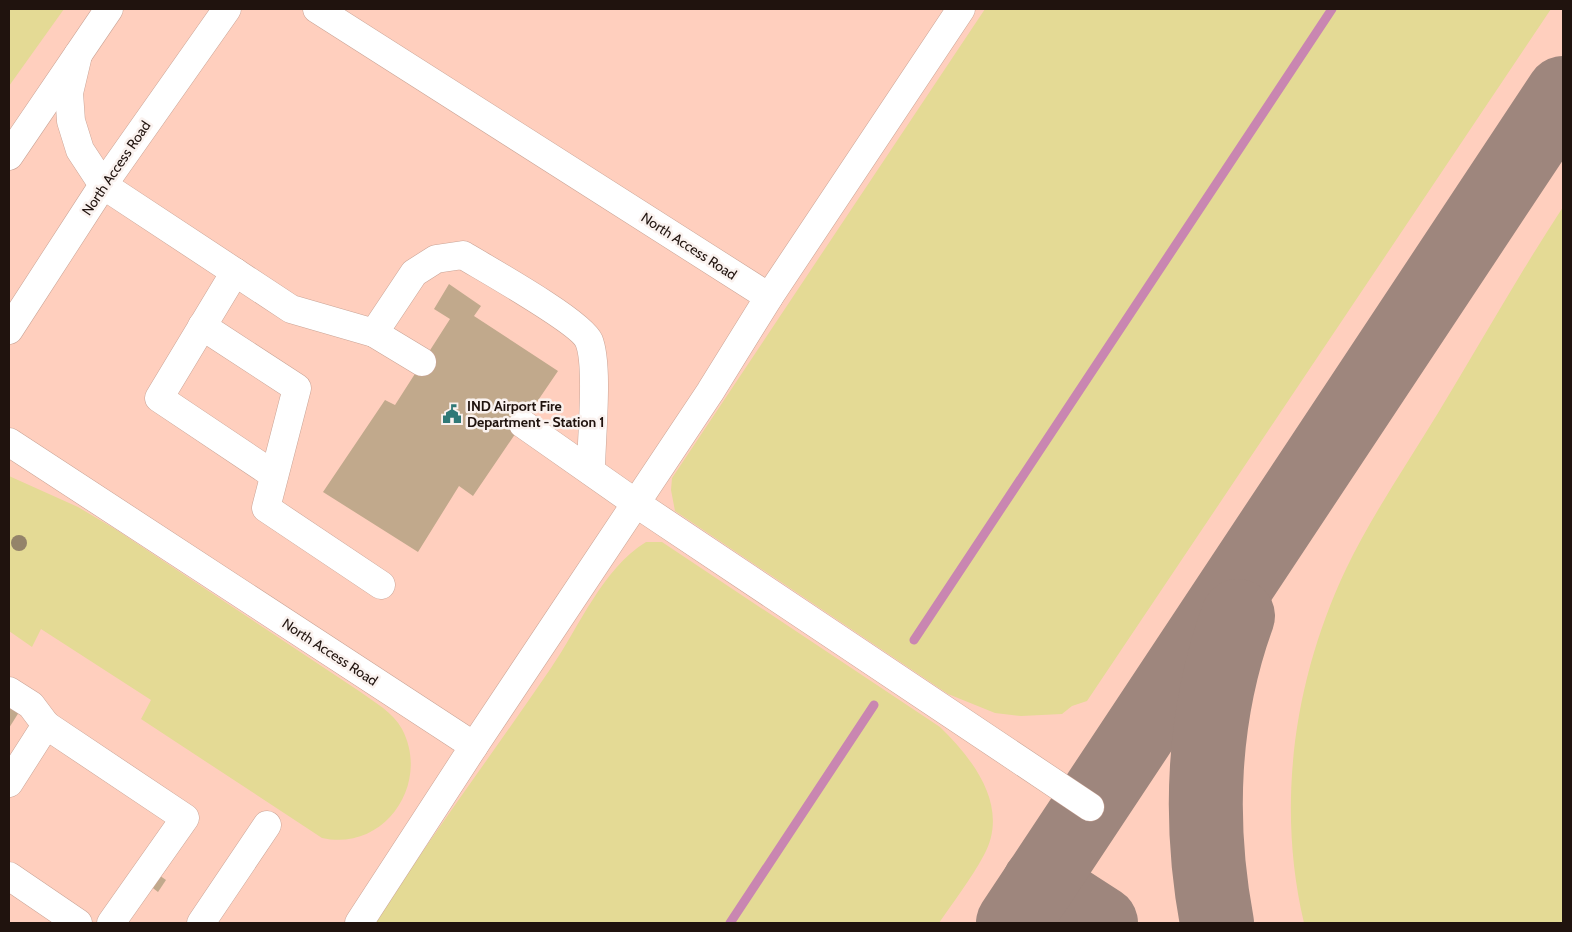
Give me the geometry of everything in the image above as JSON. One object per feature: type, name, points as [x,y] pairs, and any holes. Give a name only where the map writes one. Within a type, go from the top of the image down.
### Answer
[{"type":"street","points":[[9,156],[109,9]]},
{"type":"street","name":"North Access Road","points":[[9,330],[102,185],[227,9]]},
{"type":"street","name":"North Access Road","points":[[318,9],[769,297]]},
{"type":"street","points":[[359,923],[474,746],[637,504],[769,297],[961,9]]},
{"type":"street","points":[[78,55],[69,92],[71,121],[80,150],[102,185],[291,310],[374,333],[422,362]]},
{"type":"street","points":[[9,139],[44,103]]},
{"type":"street","points":[[374,333],[414,273],[436,259],[463,255],[572,322],[589,340],[594,366],[591,471]]},
{"type":"street","points":[[235,272],[159,398],[274,475]]},
{"type":"street","points":[[202,326],[297,388],[266,508],[382,585]]},
{"type":"street","points":[[523,424],[637,504],[1090,807]]},
{"type":"street","name":"North Access Road","points":[[9,442],[474,746]]},
{"type":"street","points":[[9,691],[31,705],[46,725],[185,818],[111,923]]},
{"type":"street","points":[[9,782],[46,725]]},
{"type":"street","points":[[202,923],[267,826]]},
{"type":"street","points":[[9,876],[78,923]]},
{"type":"shaded area","points":[[9,9],[1563,9],[1563,923],[9,923]]},
{"type":"shaded area","points":[[9,9],[64,9],[9,86]]},
{"type":"shaded area","points":[[985,9],[1551,9],[1087,701],[1072,706],[1062,714],[1021,716],[995,713],[948,694],[675,511],[671,490],[672,478]]},
{"type":"shaded area","points":[[1563,207],[1563,923],[1304,923],[1291,833],[1291,788],[1302,698],[1328,611],[1346,569],[1378,509]]},
{"type":"shaded area","points":[[9,476],[78,507],[115,529],[377,703],[394,717],[402,729],[409,750],[410,771],[406,791],[396,809],[382,824],[365,835],[344,840],[322,838],[141,719],[151,700],[41,629],[32,647],[9,631]]},
{"type":"shaded area","points":[[646,542],[662,542],[940,727],[965,754],[976,769],[990,802],[993,819],[991,837],[979,864],[939,923],[375,923],[418,858],[551,668],[604,582],[631,553]]},
{"type":"building","name":"IND Airport Fire Department - Station 1","points":[[449,284],[481,306],[474,316],[558,371],[473,496],[459,486],[418,552],[323,492],[385,400],[395,405],[450,319],[434,309]]},
{"type":"building","points":[[9,701],[21,709],[9,728]]},
{"type":"building","points":[[153,871],[166,880],[158,892],[145,882]]},
{"type":"waterway","points":[[914,640],[1332,9]]},
{"type":"waterway","points":[[730,923],[874,705]]},
{"type":"taxiway","points":[[1013,923],[1563,93]]},
{"type":"taxiway","points":[[1217,923],[1207,846],[1207,768],[1217,691],[1226,653],[1238,616]]},
{"type":"taxiway","points":[[1039,883],[1101,923]]},
{"type":"place","name":"IND Airport Fire Department - Station 1","points":[[452,414]]}]
